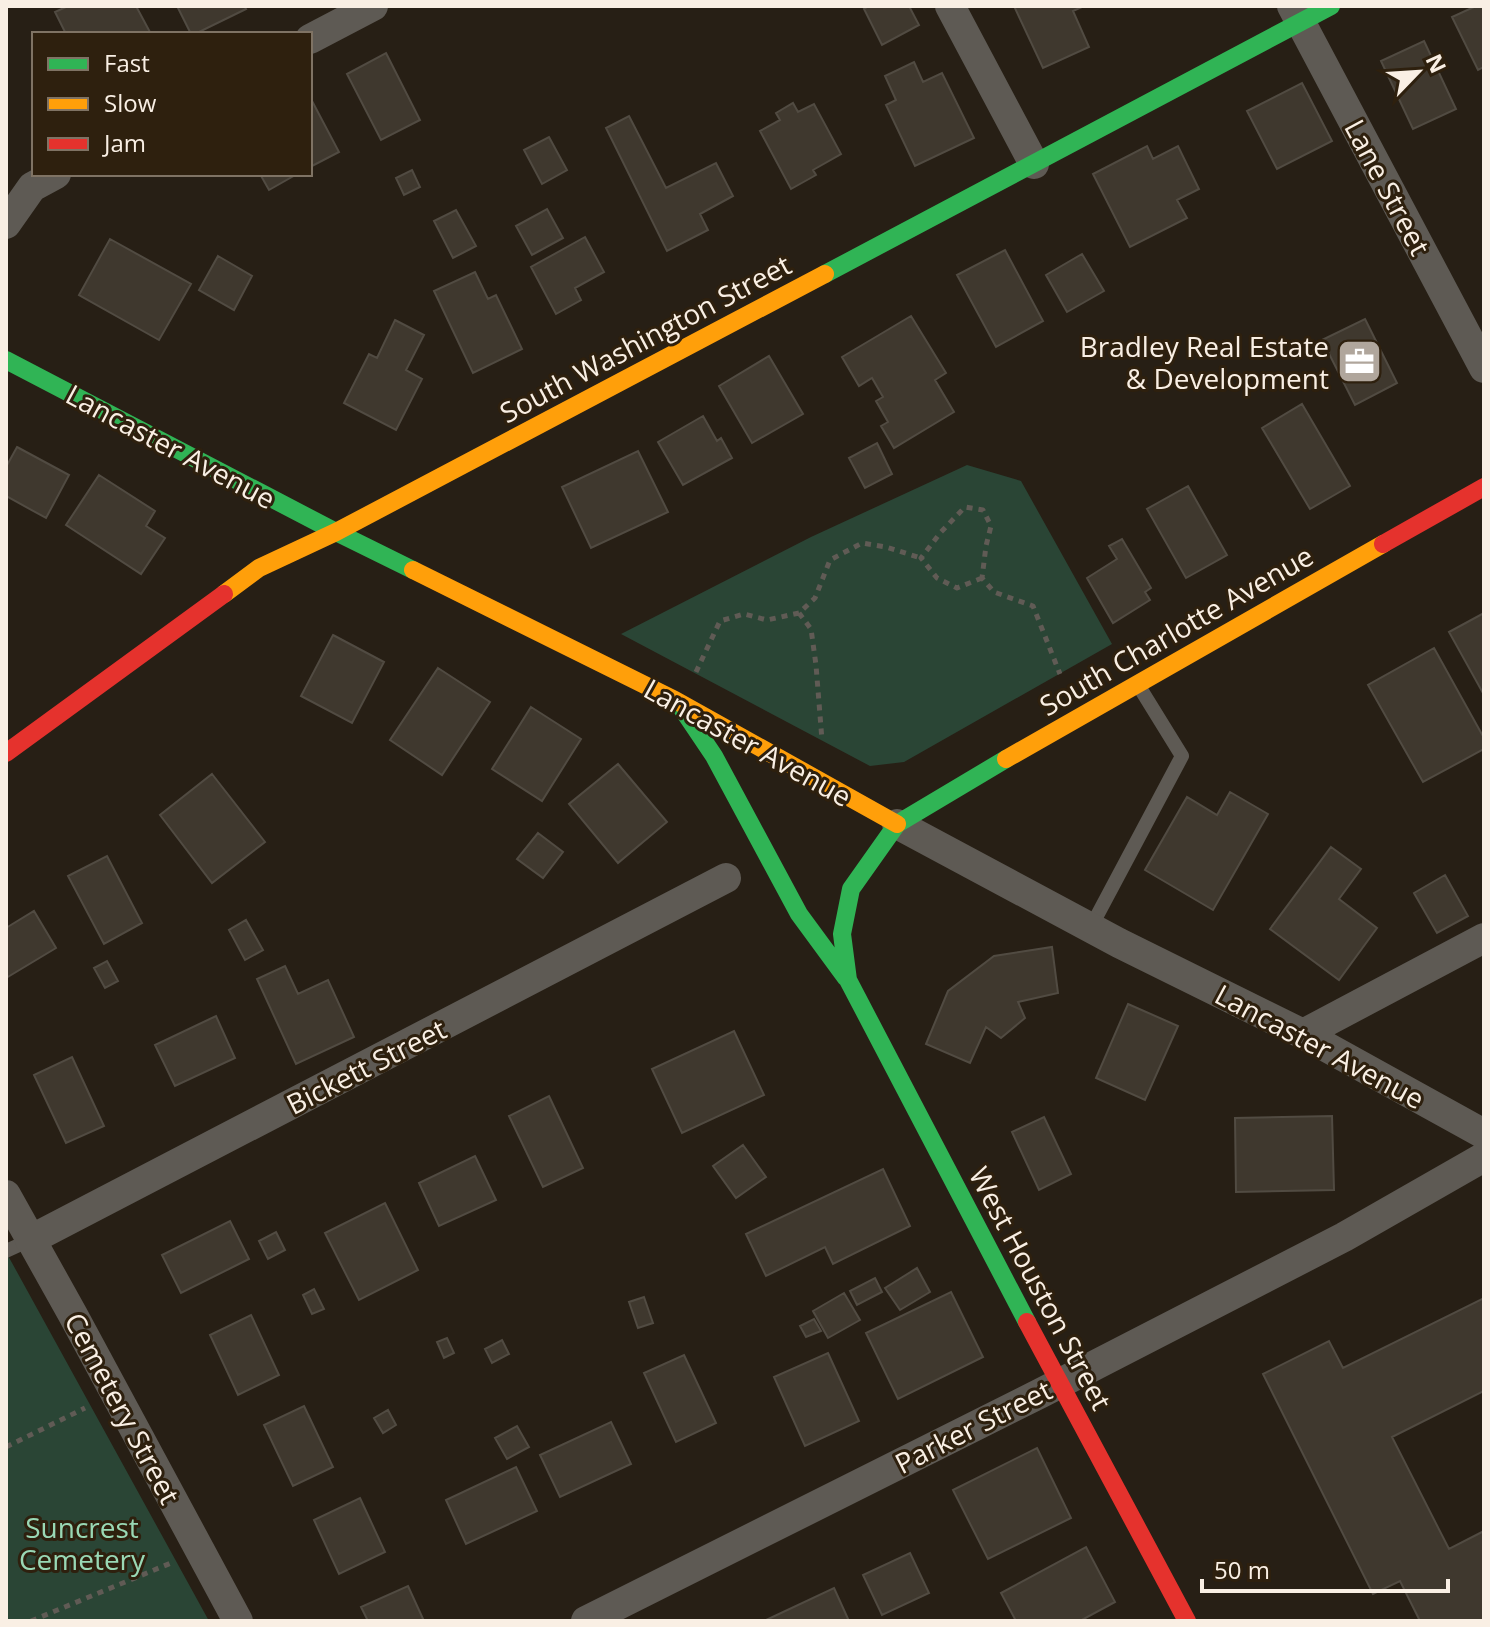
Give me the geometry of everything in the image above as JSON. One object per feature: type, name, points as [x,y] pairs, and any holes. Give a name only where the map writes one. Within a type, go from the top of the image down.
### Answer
[{"type":"street","points":[[312,38],[373,6]]},
{"type":"street","points":[[950,6],[1034,164]]},
{"type":"street","name":"South Washington Street","points":[[6,753],[259,568],[336,532],[1034,164],[1297,14],[1331,6]]},
{"type":"street","name":"Lane Street","points":[[1297,14],[1484,368]]},
{"type":"street","points":[[6,224],[32,187],[52,176]]},
{"type":"street","name":"Lancaster Avenue","points":[[6,360],[336,532],[675,700],[897,824],[1303,1034],[1484,1134]]},
{"type":"street","name":"South Charlotte Avenue","points":[[897,824],[1484,487]]},
{"type":"street","name":"West Houston Street","points":[[675,700],[714,756],[799,914],[848,980],[1187,1621]]},
{"type":"street","name":"West Houston Street","points":[[848,980],[842,934],[851,889],[897,824]]},
{"type":"street","name":"Bickett Street","points":[[18,1246],[726,878]]},
{"type":"street","points":[[1303,1034],[1484,938]]},
{"type":"street","name":"Parker Street","points":[[586,1621],[1344,1237],[1484,1157]]},
{"type":"street","name":"Cemetery Street","points":[[6,1195],[18,1246],[73,1315],[238,1621]]},
{"type":"lane","points":[[1091,927],[1182,756],[1138,684]]},
{"type":"path","points":[[921,558],[965,507],[983,510],[991,526],[982,578],[994,592],[1033,606],[1060,674]]},
{"type":"path","points":[[693,679],[720,621],[744,614],[767,620],[799,613],[815,598],[830,560],[862,543],[921,558],[937,578],[957,588],[982,578]]},
{"type":"path","points":[[799,613],[811,629],[822,746]]},
{"type":"path","points":[[6,1447],[85,1408]]},
{"type":"path","points":[[31,1621],[171,1563]]},
{"type":"green space","points":[[967,465],[1021,481],[1112,644],[904,762],[870,766],[621,634],[811,537]]},
{"type":"green space","name":"Suncrest Cemetery","points":[[6,1252],[209,1621],[6,1621]]},
{"type":"building","points":[[68,6],[136,6],[150,32],[65,32],[55,12]]},
{"type":"building","points":[[177,6],[244,6],[246,9],[199,32],[190,32]]},
{"type":"building","points":[[869,6],[909,6],[919,25],[882,45],[864,9]]},
{"type":"building","points":[[1014,6],[1084,6],[1073,11],[1089,47],[1043,68]]},
{"type":"building","points":[[1476,6],[1484,6],[1484,67],[1478,70],[1452,17]]},
{"type":"building","points":[[1424,41],[1456,109],[1413,129],[1381,61]]},
{"type":"building","points":[[386,53],[420,120],[381,140],[347,74]]},
{"type":"building","points":[[914,62],[923,82],[942,73],[974,138],[915,166],[886,105],[896,100],[885,76]]},
{"type":"building","points":[[1302,83],[1332,141],[1277,169],[1247,111]]},
{"type":"building","points":[[312,101],[339,152],[312,166]]},
{"type":"building","points":[[793,103],[798,112],[814,104],[841,154],[813,170],[816,175],[791,189],[760,131],[780,120],[776,113]]},
{"type":"building","points":[[629,116],[666,188],[716,163],[733,196],[700,214],[708,230],[667,251],[606,128]]},
{"type":"building","points":[[549,137],[567,170],[542,184],[524,150]]},
{"type":"building","points":[[1147,146],[1153,159],[1178,146],[1199,189],[1177,200],[1187,218],[1130,247],[1093,174]]},
{"type":"building","points":[[412,170],[420,187],[404,195],[396,178]]},
{"type":"building","points":[[261,176],[294,176],[269,190]]},
{"type":"building","points":[[547,209],[563,238],[532,255],[516,226]]},
{"type":"building","points":[[456,210],[476,246],[453,258],[434,221]]},
{"type":"building","points":[[585,237],[604,272],[575,288],[581,300],[556,314],[531,267]]},
{"type":"building","points":[[110,239],[191,284],[159,340],[79,295]]},
{"type":"building","points":[[1005,250],[1043,321],[996,347],[957,275]]},
{"type":"building","points":[[1082,254],[1104,291],[1067,312],[1046,275]]},
{"type":"building","points":[[218,256],[252,276],[234,310],[199,290]]},
{"type":"building","points":[[475,272],[488,299],[496,295],[522,349],[473,373],[434,291]]},
{"type":"building","points":[[911,316],[946,373],[935,380],[954,412],[894,448],[881,426],[888,422],[876,401],[883,397],[872,378],[859,386],[842,357]]},
{"type":"building","name":"Bradley Real Estate & Development","points":[[1365,319],[1397,383],[1355,405],[1322,340]]},
{"type":"building","points":[[395,320],[424,335],[406,370],[422,379],[396,430],[344,403],[369,354],[377,358]]},
{"type":"building","points":[[769,356],[803,414],[752,443],[719,386]]},
{"type":"building","points":[[1302,404],[1350,486],[1310,509],[1262,428]]},
{"type":"building","points":[[703,416],[717,441],[721,438],[732,458],[683,485],[658,442]]},
{"type":"building","points":[[877,443],[892,474],[865,488],[849,458]]},
{"type":"building","points":[[17,447],[69,475],[46,518],[6,496],[6,467]]},
{"type":"building","points":[[638,451],[668,512],[591,548],[562,487]]},
{"type":"building","points":[[99,475],[155,511],[146,526],[165,538],[141,574],[66,525]]},
{"type":"building","points":[[1188,486],[1227,555],[1186,578],[1147,509]]},
{"type":"building","points":[[1122,539],[1151,588],[1145,592],[1150,600],[1113,623],[1087,578],[1117,559],[1109,546]]},
{"type":"building","points":[[1484,613],[1484,695],[1449,632]]},
{"type":"building","points":[[333,635],[384,662],[352,723],[301,696]]},
{"type":"building","points":[[1434,648],[1484,738],[1484,749],[1423,782],[1368,685]]},
{"type":"building","points":[[438,668],[490,702],[442,775],[390,740]]},
{"type":"building","points":[[531,707],[581,739],[542,801],[492,769]]},
{"type":"building","points":[[618,764],[667,822],[618,863],[569,804]]},
{"type":"building","points":[[212,774],[265,842],[212,883],[160,815]]},
{"type":"building","points":[[1230,792],[1268,814],[1213,910],[1145,870],[1187,797],[1217,815]]},
{"type":"building","points":[[538,833],[563,852],[543,878],[517,859]]},
{"type":"building","points":[[1331,847],[1361,869],[1339,899],[1377,928],[1339,980],[1270,929]]},
{"type":"building","points":[[107,856],[142,923],[104,944],[68,876]]},
{"type":"building","points":[[1445,875],[1468,916],[1437,933],[1414,893]]},
{"type":"building","points":[[34,911],[56,948],[6,978],[6,928]]},
{"type":"building","points":[[246,920],[263,950],[245,960],[229,930]]},
{"type":"building","points":[[1052,947],[1058,993],[1018,1002],[1025,1018],[1001,1038],[986,1027],[970,1063],[926,1044],[948,991],[994,956]]},
{"type":"building","points":[[107,961],[118,981],[105,988],[94,968]]},
{"type":"building","points":[[285,966],[298,994],[328,980],[354,1037],[296,1064],[257,979]]},
{"type":"building","points":[[1128,1004],[1178,1026],[1145,1100],[1096,1078]]},
{"type":"building","points":[[216,1016],[235,1058],[175,1086],[155,1045]]},
{"type":"building","points":[[734,1031],[764,1095],[682,1133],[652,1069]]},
{"type":"building","points":[[72,1057],[104,1126],[66,1143],[34,1075]]},
{"type":"building","points":[[549,1096],[583,1168],[543,1187],[509,1116]]},
{"type":"building","points":[[1332,1116],[1334,1190],[1236,1192],[1235,1118]]},
{"type":"building","points":[[1044,1117],[1071,1174],[1039,1190],[1012,1132]]},
{"type":"building","points":[[743,1145],[766,1177],[736,1198],[713,1166]]},
{"type":"building","points":[[475,1156],[496,1200],[439,1226],[419,1183]]},
{"type":"building","points":[[883,1169],[910,1226],[833,1264],[825,1247],[766,1276],[746,1234]]},
{"type":"building","points":[[385,1203],[418,1270],[359,1300],[325,1233]]},
{"type":"building","points":[[230,1221],[249,1259],[181,1293],[162,1255]]},
{"type":"building","points":[[276,1232],[285,1250],[268,1259],[259,1241]]},
{"type":"building","points":[[917,1268],[930,1292],[900,1310],[885,1288]]},
{"type":"building","points":[[875,1278],[882,1292],[857,1305],[850,1291]]},
{"type":"building","points":[[314,1289],[324,1309],[312,1314],[303,1295]]},
{"type":"building","points":[[951,1292],[983,1357],[898,1399],[866,1333]]},
{"type":"building","points":[[844,1293],[860,1320],[828,1338],[813,1311]]},
{"type":"building","points":[[644,1297],[653,1323],[638,1328],[629,1302]]},
{"type":"building","points":[[1484,1298],[1484,1391],[1392,1437],[1449,1549],[1484,1531],[1484,1621],[1420,1621],[1400,1581],[1373,1594],[1263,1374],[1329,1341],[1343,1368]]},
{"type":"building","points":[[251,1315],[279,1375],[238,1395],[210,1335]]},
{"type":"building","points":[[814,1319],[821,1331],[806,1337],[800,1326]]},
{"type":"building","points":[[447,1338],[454,1353],[444,1358],[437,1342]]},
{"type":"building","points":[[502,1340],[509,1354],[492,1363],[485,1349]]},
{"type":"building","points":[[828,1353],[859,1421],[805,1446],[774,1377]]},
{"type":"building","points":[[684,1355],[716,1423],[676,1442],[644,1373]]},
{"type":"building","points":[[304,1406],[333,1467],[293,1486],[264,1425]]},
{"type":"building","points":[[388,1410],[396,1425],[383,1433],[374,1418]]},
{"type":"building","points":[[611,1422],[631,1464],[560,1497],[540,1455]]},
{"type":"building","points":[[517,1426],[529,1447],[507,1459],[495,1438]]},
{"type":"building","points":[[1037,1448],[1071,1518],[988,1559],[953,1490]]},
{"type":"building","points":[[516,1467],[537,1511],[466,1544],[446,1500]]},
{"type":"building","points":[[360,1498],[385,1552],[339,1574],[314,1520]]},
{"type":"building","points":[[1086,1547],[1115,1602],[1080,1621],[1016,1621],[1001,1593]]},
{"type":"building","points":[[910,1553],[929,1593],[882,1615],[863,1575]]},
{"type":"building","points":[[408,1586],[424,1621],[368,1621],[361,1607]]},
{"type":"building","points":[[834,1588],[849,1621],[764,1621]]},
{"type":"traffic: fast","points":[[825,274],[1331,6]]},
{"type":"traffic: fast","points":[[6,360],[413,570]]},
{"type":"traffic: fast","points":[[681,707],[714,756],[799,914],[846,978]]},
{"type":"traffic: fast","points":[[1006,759],[897,824],[851,889],[842,934],[848,980],[1027,1322]]},
{"type":"traffic: slow","points":[[224,594],[259,568],[336,532],[825,274]]},
{"type":"traffic: slow","points":[[1006,759],[1383,544]]},
{"type":"traffic: slow","points":[[413,570],[675,700],[897,824]]},
{"type":"traffic: jam","points":[[1383,544],[1484,487]]},
{"type":"traffic: jam","points":[[6,753],[224,594]]},
{"type":"traffic: jam","points":[[1027,1322],[1187,1621]]},
{"type":"place","name":"Bradley Real Estate & Development","points":[[1360,362]]}]
